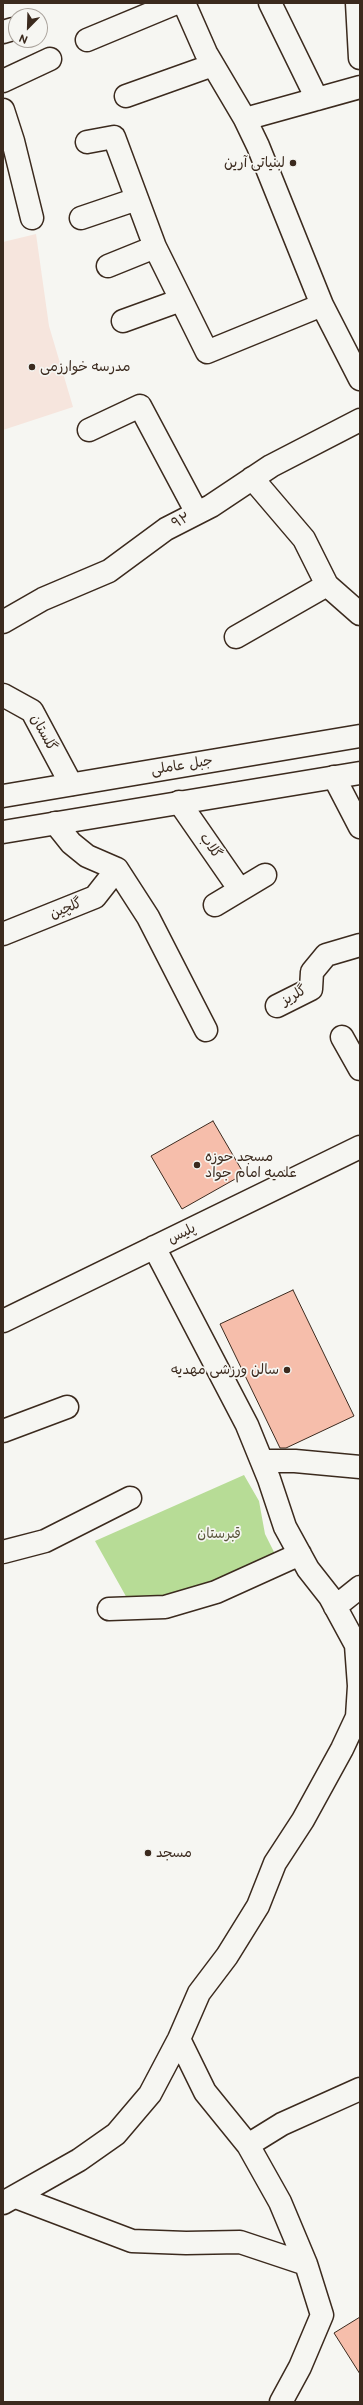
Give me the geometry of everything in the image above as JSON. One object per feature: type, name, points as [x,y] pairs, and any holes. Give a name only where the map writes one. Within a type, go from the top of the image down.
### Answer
[{"type":"street","points":[[87,40],[176,3]]},
{"type":"street","points":[[184,3],[213,65],[245,119],[258,146],[322,306],[360,378]]},
{"type":"street","points":[[270,3],[317,99]]},
{"type":"street","points":[[356,3],[360,58]]},
{"type":"street","points":[[3,81],[50,59]]},
{"type":"street","points":[[126,96],[213,65]]},
{"type":"street","points":[[245,119],[360,87]]},
{"type":"street","points":[[3,110],[13,141],[32,218]]},
{"type":"street","points":[[87,142],[114,137],[155,247],[207,352],[322,306]]},
{"type":"street","points":[[81,218],[137,199]]},
{"type":"street","points":[[108,266],[155,247]]},
{"type":"street","points":[[123,321],[181,300]]},
{"type":"street","points":[[89,430],[140,406],[197,513]]},
{"type":"street","name":"۹۲","points":[[3,622],[43,599],[109,571],[166,529],[197,513],[271,466],[360,420]]},
{"type":"street","points":[[252,478],[304,539],[327,585],[360,614]]},
{"type":"street","points":[[236,636],[327,585]]},
{"type":"street","name":"گلستان","points":[[3,694],[12,710],[32,711],[71,784]]},
{"type":"street","name":"جبل عاملی","points":[[3,796],[360,736]]},
{"type":"street","points":[[3,832],[360,773]]},
{"type":"street","points":[[334,778],[360,827]]},
{"type":"street","name":"گلاب","points":[[180,802],[240,890]]},
{"type":"street","points":[[55,823],[71,843],[87,856],[117,869],[148,917],[206,1030]]},
{"type":"street","name":"گلچین","points":[[3,934],[94,897],[117,869]]},
{"type":"street","points":[[215,905],[265,875]]},
{"type":"street","name":"گلریز","points":[[277,1006],[311,989],[312,972],[326,955],[360,945]]},
{"type":"street","points":[[342,1037],[360,1069]]},
{"type":"street","name":"پلیس","points":[[3,1321],[360,1146]]},
{"type":"street","points":[[10,2200],[79,2160],[116,2134],[150,2094],[179,2039],[199,1993],[227,1956],[258,1906],[275,1863],[351,1745],[357,1717],[359,1686],[356,1645],[335,1607],[300,1554],[285,1527],[262,1461],[247,1425],[154,1247]]},
{"type":"street","points":[[3,1431],[36,1421],[67,1407]]},
{"type":"street","points":[[262,1461],[296,1461],[360,1467]]},
{"type":"street","points":[[3,1552],[45,1541],[130,1498]]},
{"type":"street","points":[[109,1609],[165,1607],[187,1601],[216,1592],[300,1554]]},
{"type":"street","points":[[335,1607],[360,1587]]},
{"type":"street","points":[[179,2039],[205,2092],[248,2145],[280,2202],[306,2264],[322,2315],[300,2367],[281,2402]]},
{"type":"street","points":[[248,2145],[282,2124],[360,2089]]},
{"type":"street","points":[[10,2200],[132,2241],[186,2243],[240,2242],[306,2264]]},
{"type":"shaded area","name":"مدرسه خوارزمی","points":[[36,234],[49,326],[73,407],[3,430],[3,242]]},
{"type":"green space","name":"قبرستان","points":[[244,1475],[259,1501],[265,1534],[277,1558],[170,1597],[128,1600],[95,1541]]},
{"type":"building","name":"مسجد حوزه علمیه امام جواد","points":[[213,1121],[244,1174],[182,1209],[151,1156]]},
{"type":"building","name":"سالن ورزشی مهدیه","points":[[293,1290],[354,1416],[286,1448],[280,1448],[220,1324]]},
{"type":"building","points":[[360,2317],[360,2374],[334,2333]]},
{"type":"place","name":"لبنیاتی آرین","points":[[293,163]]},
{"type":"place","name":"مدرسه خوارزمی","points":[[32,367]]},
{"type":"place","name":"مسجد حوزه علمیه امام جواد","points":[[197,1165]]},
{"type":"place","name":"سالن ورزشی مهدیه","points":[[287,1370]]},
{"type":"place","name":"مسجد","points":[[148,1853]]}]
